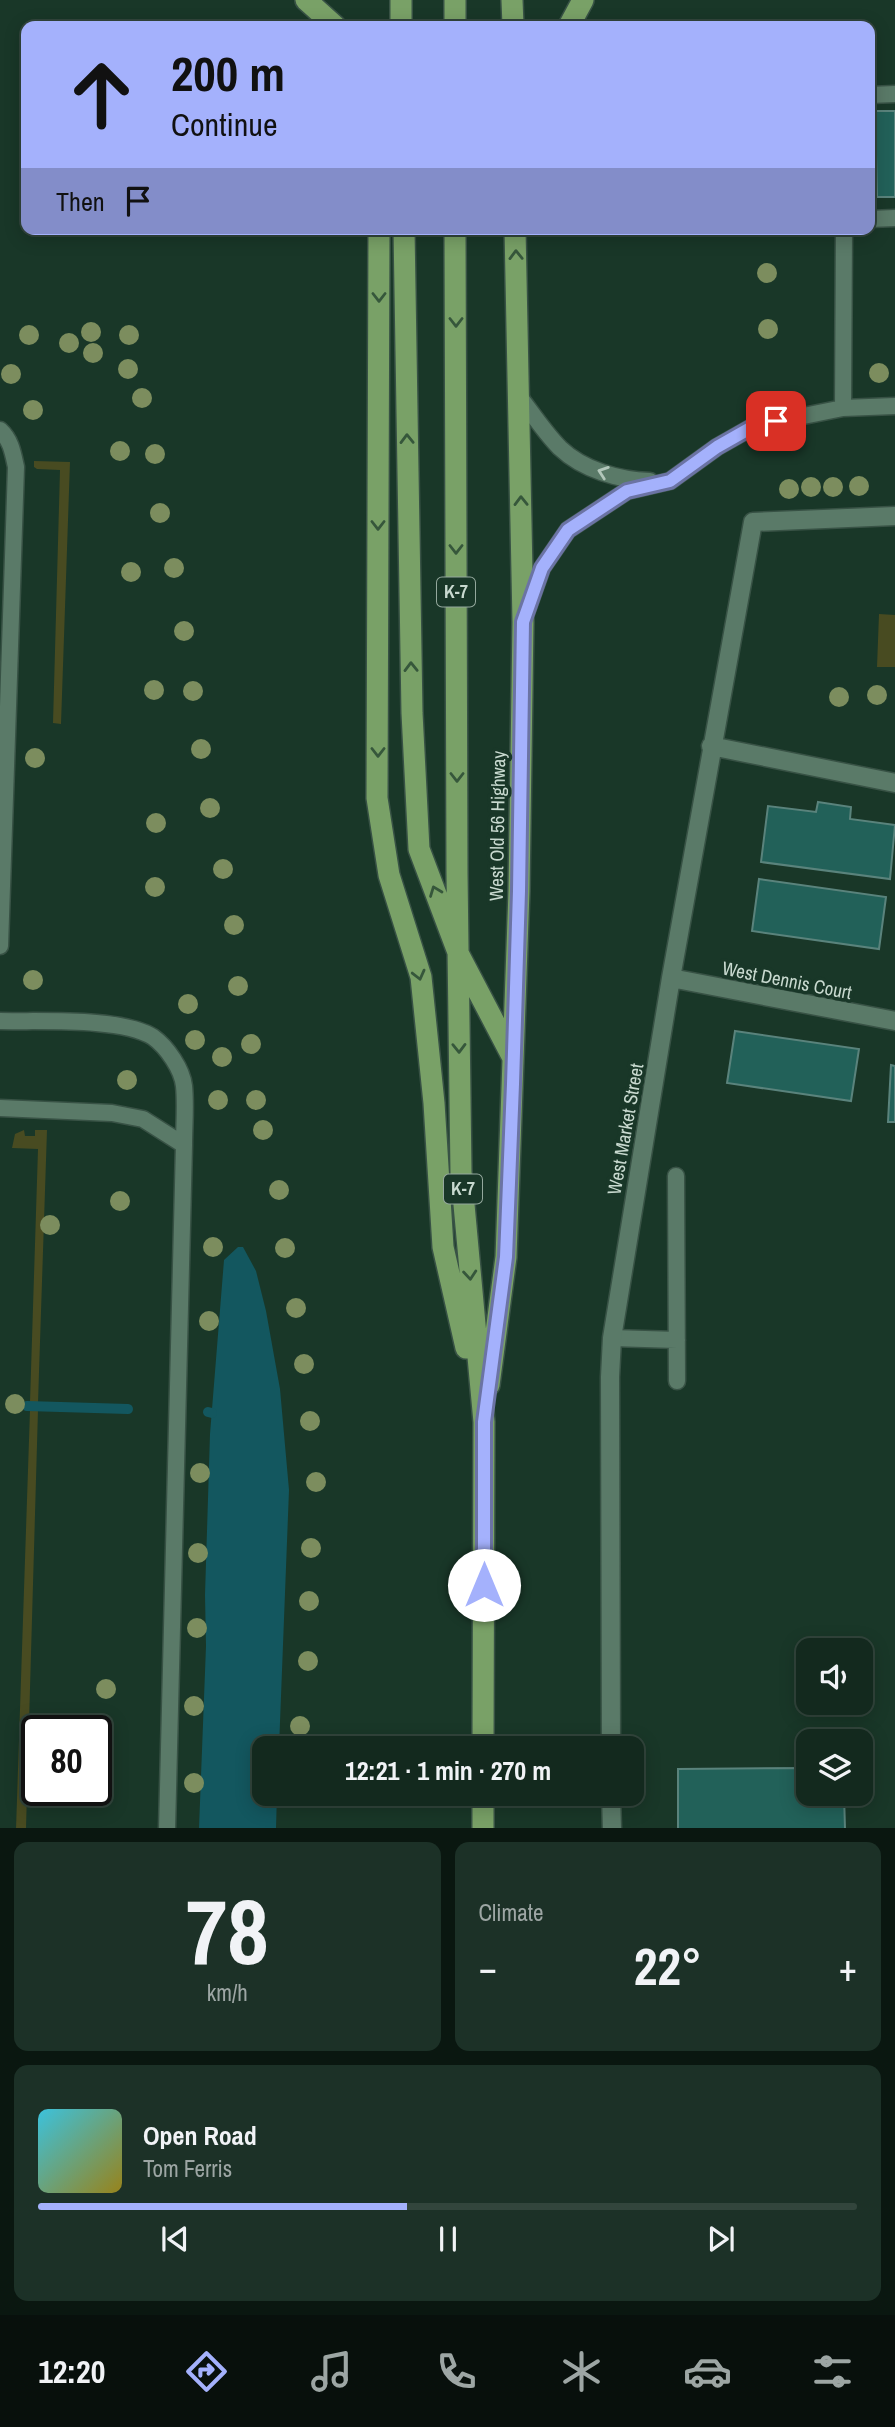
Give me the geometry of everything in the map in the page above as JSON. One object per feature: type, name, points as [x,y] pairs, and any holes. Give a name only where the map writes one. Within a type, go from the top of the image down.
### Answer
[{"type":"highway","points":[[306,0],[329,21]]},
{"type":"highway","points":[[401,0],[401,21]]},
{"type":"highway","points":[[455,0],[455,21]]},
{"type":"highway","points":[[512,0],[513,21]]},
{"type":"highway","points":[[572,21],[583,0]]},
{"type":"highway","points":[[379,235],[377,798],[389,875],[421,977],[434,1102],[443,1247],[484,1422]]},
{"type":"highway","points":[[404,235],[412,712],[418,849],[459,955],[514,1060]]},
{"type":"highway","name":"West Old 56 Highway","points":[[455,235],[461,1172],[484,1422],[483,1736]]},
{"type":"highway","name":"West Old 56 Highway","points":[[484,1422],[506,1257],[514,1060],[523,622],[515,235]]},
{"type":"highway","points":[[483,1806],[483,1828]]},
{"type":"street","name":"West Market Street","points":[[611,1736],[612,1338],[671,978],[752,522],[895,516]]},
{"type":"street","points":[[711,746],[895,783]]},
{"type":"street","name":"West Dennis Court","points":[[671,978],[895,1021]]},
{"type":"street","points":[[611,1806],[612,1828]]},
{"type":"lane","points":[[875,94],[895,94]]},
{"type":"lane","points":[[875,219],[895,218]]},
{"type":"lane","points":[[843,408],[844,235]]},
{"type":"lane","points":[[519,396],[560,448],[583,465],[614,476],[640,481],[670,481]]},
{"type":"lane","points":[[523,622],[542,568],[568,530],[627,491],[670,481],[717,447],[754,426],[843,408],[895,406]]},
{"type":"lane","points":[[0,430],[13,450],[16,467],[0,946]]},
{"type":"lane","points":[[0,1021],[100,1024],[130,1028],[154,1037],[174,1060],[184,1084],[167,1828]]},
{"type":"lane","points":[[0,1108],[112,1112],[143,1119],[184,1145]]},
{"type":"lane","points":[[676,1176],[677,1381]]},
{"type":"lane","points":[[612,1338],[677,1340]]},
{"type":"green space","points":[[34,461],[70,462],[61,724],[53,723],[60,470],[37,469],[34,467]]},
{"type":"green space","points":[[879,614],[895,615],[895,667],[877,667]]},
{"type":"green space","points":[[24,1130],[25,1136],[35,1136],[35,1130],[47,1130],[38,1403],[30,1402],[38,1149],[12,1148],[15,1134]]},
{"type":"green space","points":[[30,1410],[38,1410],[29,1715],[21,1715],[21,1806],[27,1806],[26,1828],[16,1828]]},
{"type":"water","points":[[238,1247],[243,1247],[256,1271],[280,1389],[289,1490],[279,1736],[252,1736],[252,1806],[277,1806],[276,1828],[199,1828],[210,1434],[224,1260]]},
{"type":"building","points":[[875,111],[895,111],[895,197],[877,197]]},
{"type":"building","points":[[818,802],[851,807],[850,819],[895,825],[890,879],[761,862],[768,806],[816,812]]},
{"type":"building","points":[[759,879],[886,897],[879,949],[752,931]]},
{"type":"building","points":[[735,1031],[859,1049],[851,1101],[727,1083]]},
{"type":"building","points":[[891,1065],[895,1066],[895,1122],[888,1122]]},
{"type":"building","points":[[796,1768],[796,1806],[844,1806],[845,1828],[678,1828],[678,1769]]},
{"type":"waterway","points":[[27,1406],[128,1409]]},
{"type":"waterway","points":[[208,1412],[212,1413]]},
{"type":"route","points":[[484,1585],[484,1422],[506,1257],[519,891],[523,622],[542,568],[568,530],[627,491],[670,481],[717,447],[754,426],[776,421]]}]
